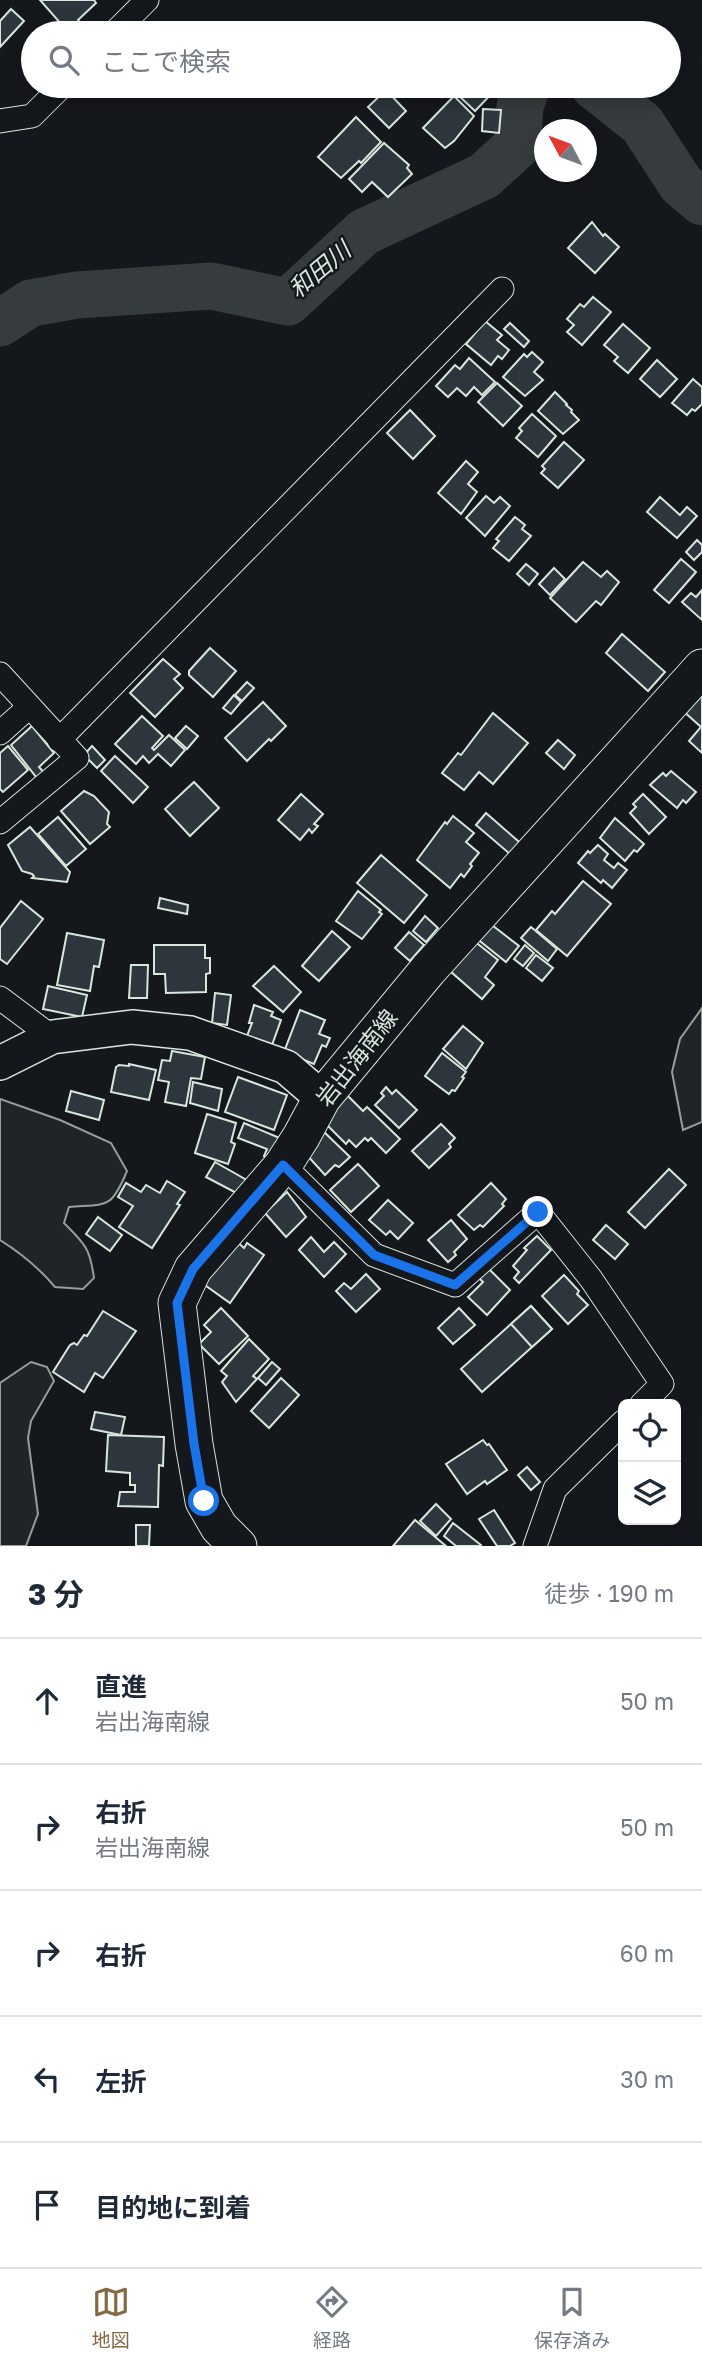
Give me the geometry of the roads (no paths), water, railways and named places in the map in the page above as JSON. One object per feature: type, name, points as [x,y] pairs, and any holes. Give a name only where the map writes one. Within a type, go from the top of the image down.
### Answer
[{"type":"main road","name":"岩出海南線","points":[[238,1546],[219,1527],[204,1501],[194,1444],[177,1303],[193,1269],[283,1165],[322,1098],[438,960],[702,668]]},
{"type":"street","points":[[126,21],[147,0]]},
{"type":"street","points":[[0,121],[32,116],[50,98]]},
{"type":"street","points":[[59,740],[502,289]]},
{"type":"street","points":[[0,674],[77,758],[0,822]]},
{"type":"street","points":[[0,733],[29,707]]},
{"type":"street","points":[[0,998],[52,1037]]},
{"type":"street","points":[[0,1063],[52,1037],[132,1027],[190,1033],[286,1067],[322,1098]]},
{"type":"street","points":[[283,1165],[374,1255],[455,1285],[538,1212],[591,1279],[662,1384],[647,1399]]},
{"type":"street","points":[[535,1546],[555,1489],[618,1427]]},
{"type":"waterway","name":"和田川","points":[[0,323],[31,303],[77,295],[211,286],[288,302],[364,232],[484,176],[517,146],[523,98]]},
{"type":"waterway","name":"和田川","points":[[609,98],[642,124],[681,184],[702,202]]}]
